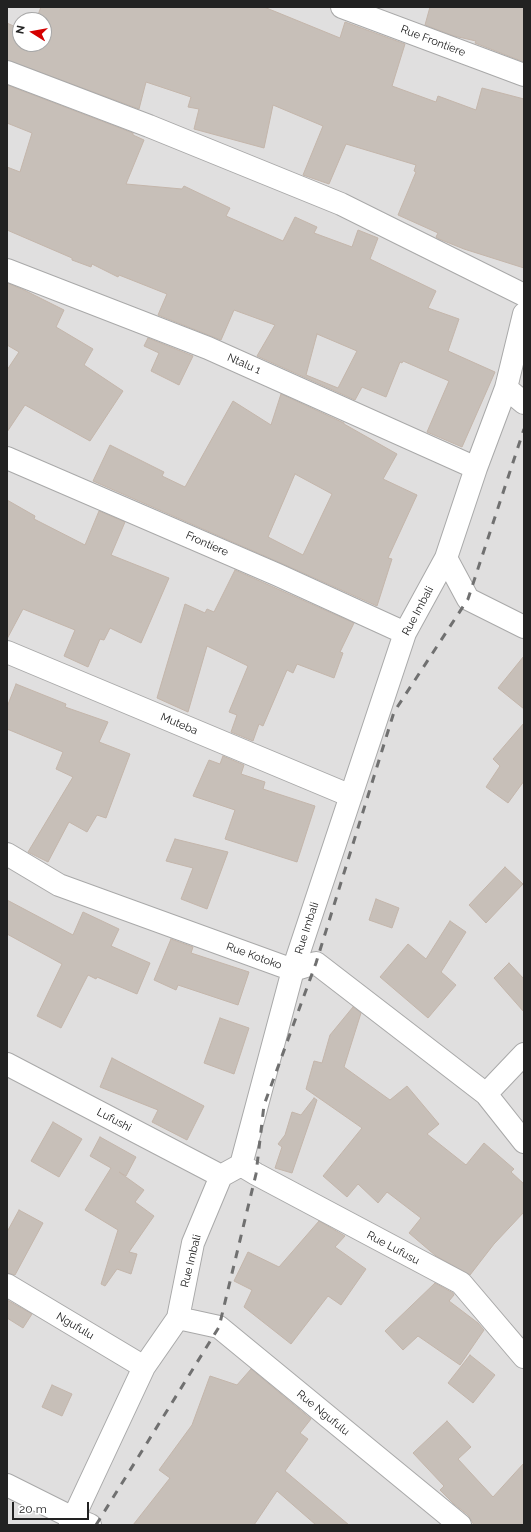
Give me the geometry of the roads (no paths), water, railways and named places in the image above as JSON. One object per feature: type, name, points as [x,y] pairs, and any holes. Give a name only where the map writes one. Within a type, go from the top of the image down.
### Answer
[{"type":"street","name":"Rue Frontiere","points":[[342,7],[524,75]]},
{"type":"street","points":[[7,72],[149,126],[341,204],[524,295]]},
{"type":"street","name":"Ntalu 1","points":[[7,270],[208,348],[476,468]]},
{"type":"street","name":"Rue Imbali","points":[[241,1165],[293,970],[405,633],[446,558],[476,468],[506,388],[524,314]]},
{"type":"street","points":[[506,388],[524,403]]},
{"type":"street","name":"Frontiere","points":[[7,458],[278,575],[405,633]]},
{"type":"street","points":[[446,558],[468,599],[524,627]]},
{"type":"street","name":"Muteba","points":[[7,652],[351,796]]},
{"type":"street","name":"Rue Kotoko","points":[[7,854],[59,885],[293,970],[316,963],[486,1094],[524,1142]]},
{"type":"street","points":[[486,1094],[524,1054]]},
{"type":"street","name":"Lufushi","points":[[7,1064],[221,1176]]},
{"type":"street","points":[[221,1176],[241,1165]]},
{"type":"street","name":"Rue Lufusu","points":[[241,1165],[461,1283],[524,1357]]},
{"type":"street","name":"Rue Imbali","points":[[78,1523],[144,1366],[178,1318],[194,1243],[221,1176]]},
{"type":"street","name":"Ngufulu","points":[[7,1285],[144,1366]]},
{"type":"street","name":"Rue Ngufulu","points":[[178,1318],[218,1327],[460,1525]]},
{"type":"street","points":[[7,1485],[78,1523]]},
{"type":"railway","points":[[96,1525],[219,1327],[256,1174],[264,1105],[316,963],[394,712],[468,599],[524,429]]}]
